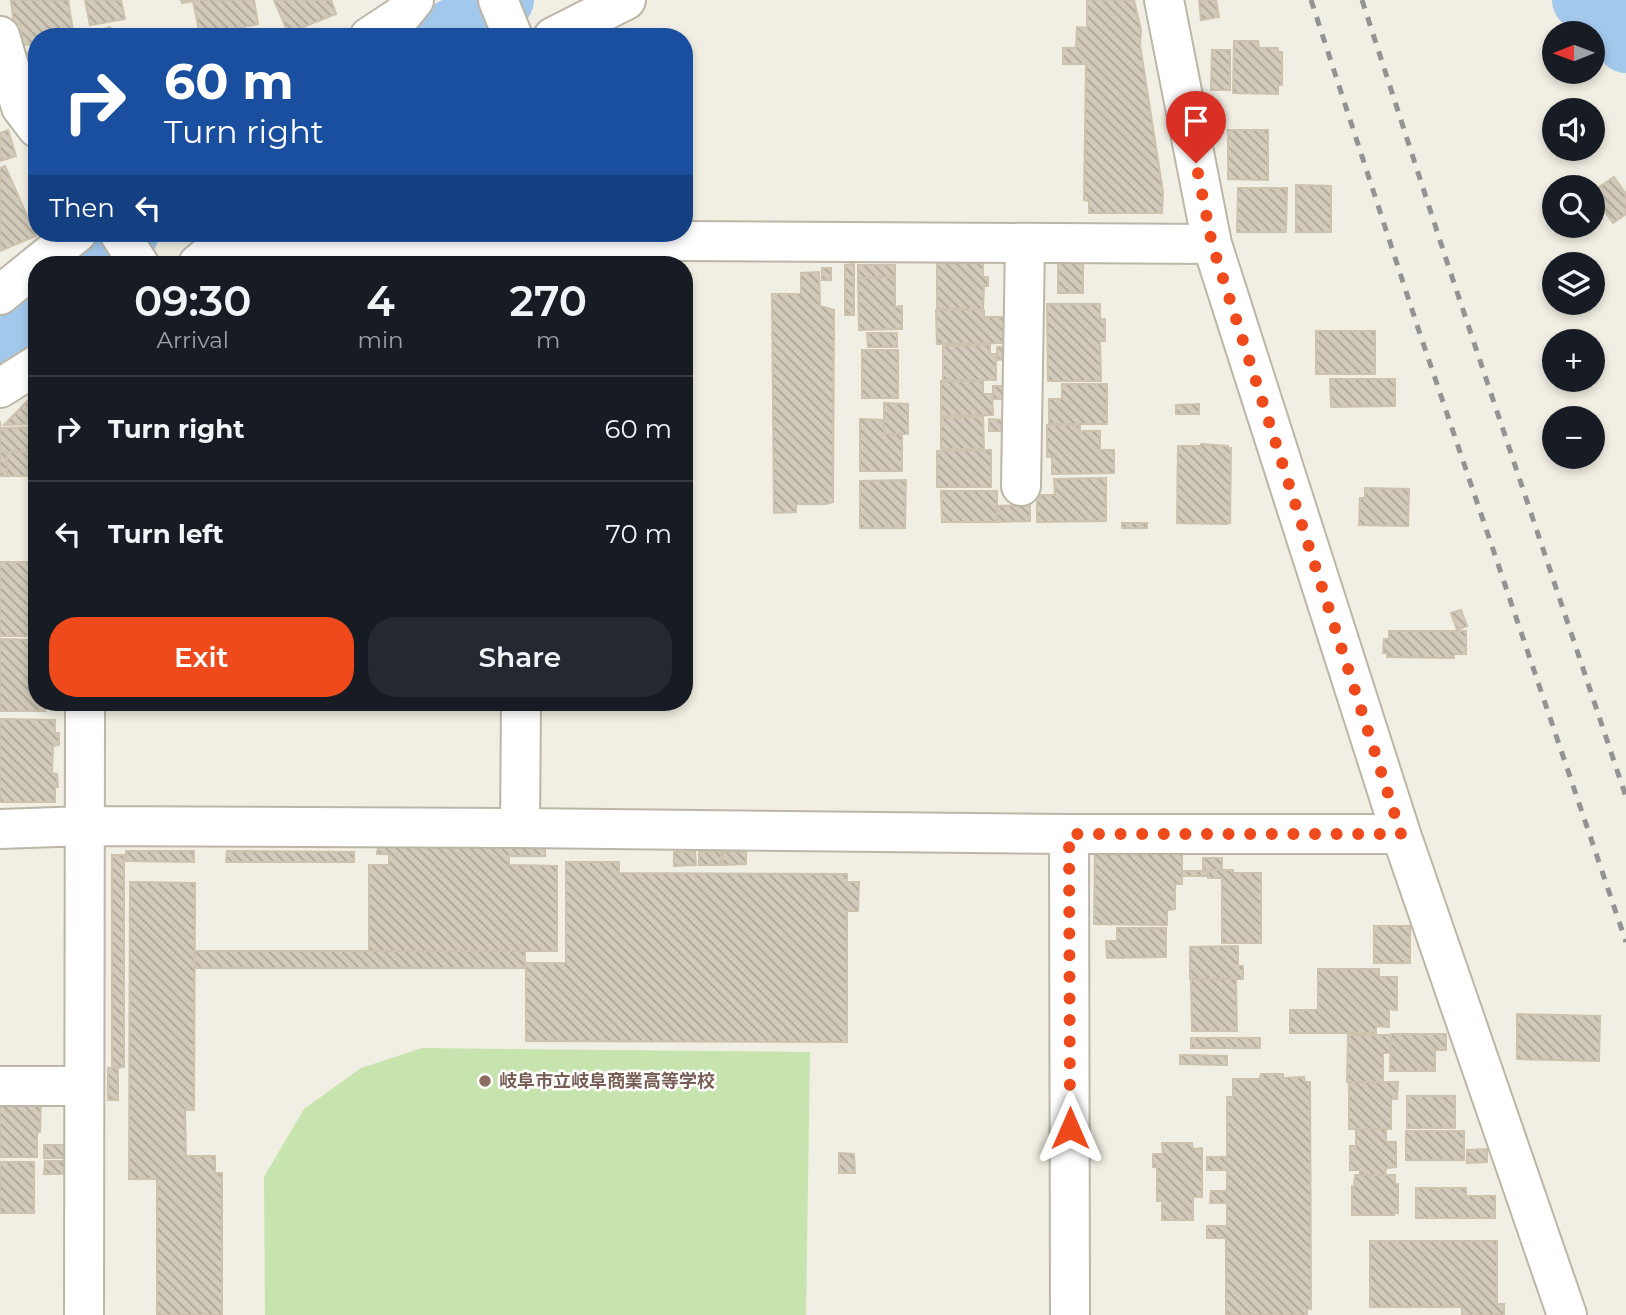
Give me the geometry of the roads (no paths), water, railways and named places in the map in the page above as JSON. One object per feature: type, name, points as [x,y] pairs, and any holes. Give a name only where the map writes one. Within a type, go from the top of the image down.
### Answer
[{"type":"street","points":[[383,28],[401,16],[414,0]]},
{"type":"street","points":[[498,0],[509,28]]},
{"type":"street","points":[[571,28],[626,0]]},
{"type":"street","points":[[1164,0],[1212,244],[1401,834],[1567,1315]]},
{"type":"street","points":[[0,36],[21,107],[28,116]]},
{"type":"street","points":[[48,256],[66,242]]},
{"type":"street","points":[[207,256],[224,242]]},
{"type":"street","points":[[405,242],[521,246],[1212,244]]},
{"type":"street","points":[[1021,486],[1025,243]]},
{"type":"street","points":[[0,295],[28,272]]},
{"type":"street","points":[[0,388],[28,371]]},
{"type":"street","points":[[83,1315],[85,711]]},
{"type":"street","points":[[520,828],[521,711]]},
{"type":"street","points":[[0,829],[85,826],[1401,834]]},
{"type":"street","points":[[1069,834],[1070,1315]]},
{"type":"street","points":[[0,1086],[84,1086]]},
{"type":"waterway","points":[[453,28],[504,0]]},
{"type":"waterway","points":[[1582,0],[1600,8],[1626,43]]},
{"type":"waterway","points":[[100,256],[118,242]]},
{"type":"waterway","points":[[0,338],[28,315]]},
{"type":"railway","points":[[1311,0],[1417,325],[1626,942]]},
{"type":"railway","points":[[1362,0],[1626,797]]},
{"type":"place","name":"岐阜市立岐阜商業高等学校","points":[[485,1081]]}]
